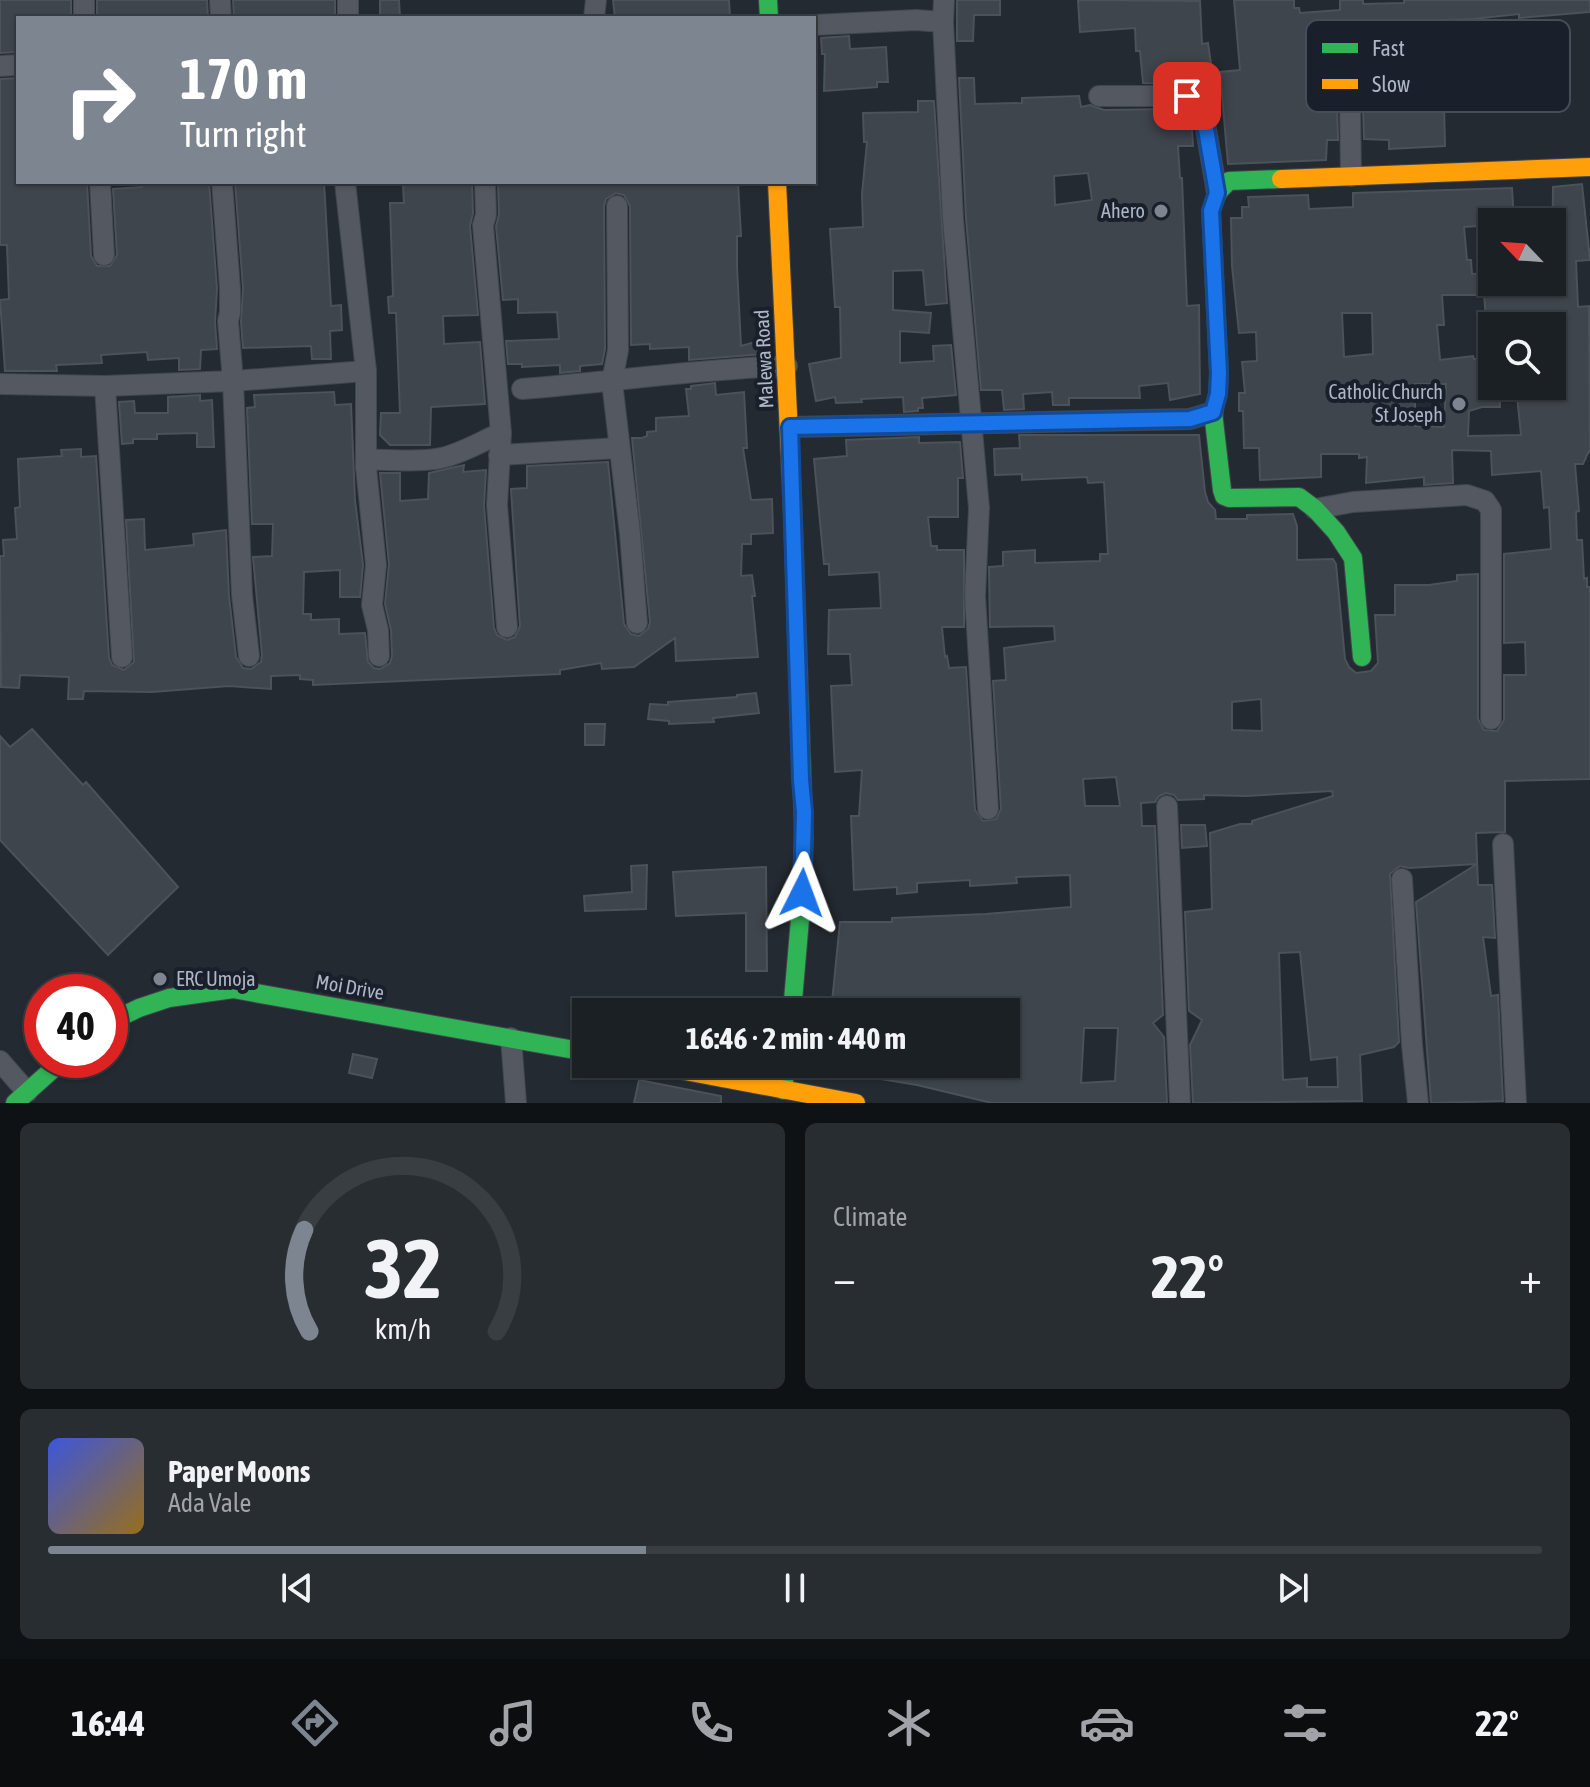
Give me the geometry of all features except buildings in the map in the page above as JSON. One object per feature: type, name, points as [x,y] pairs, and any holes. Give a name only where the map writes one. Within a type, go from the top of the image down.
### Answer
[{"type":"street","points":[[944,0],[953,219],[979,508],[975,596],[988,809]]},
{"type":"street","points":[[816,25],[916,20],[943,22]]},
{"type":"street","points":[[1099,96],[1187,96],[1198,99],[1202,106],[1217,193]]},
{"type":"street","points":[[1350,112],[1351,176]]},
{"type":"street","points":[[1362,657],[1353,558],[1336,532],[1299,497],[1224,496],[1213,412],[1219,373],[1211,211],[1217,193],[1229,181],[1590,167]]},
{"type":"street","points":[[100,184],[104,255]]},
{"type":"street","points":[[222,184],[230,289],[228,321],[241,581],[249,656]]},
{"type":"street","points":[[345,184],[366,371],[366,467],[376,565],[372,605],[378,630],[379,656]]},
{"type":"street","points":[[485,184],[486,215],[483,225],[501,433],[497,505],[507,627]]},
{"type":"street","name":"Malewa Road","points":[[777,184],[790,427],[804,812],[804,861],[793,998]]},
{"type":"street","points":[[617,206],[618,350],[612,382],[629,519],[637,623]]},
{"type":"street","points":[[522,389],[612,382],[718,368],[787,366]]},
{"type":"street","points":[[0,384],[105,386],[366,371]]},
{"type":"street","points":[[105,386],[122,657]]},
{"type":"street","points":[[790,427],[1190,419],[1213,412]]},
{"type":"street","points":[[366,467],[370,460],[405,462],[443,458],[501,433]]},
{"type":"street","points":[[499,455],[619,448]]},
{"type":"street","points":[[1315,509],[1353,502],[1467,495],[1485,501],[1491,510],[1491,719]]},
{"type":"street","points":[[1167,806],[1180,1103]]},
{"type":"street","points":[[1503,844],[1516,1103]]},
{"type":"street","points":[[1402,879],[1418,1103]]},
{"type":"street","name":"Moi Drive","points":[[128,1012],[167,997],[233,989],[572,1049]]},
{"type":"street","points":[[511,1038],[516,1103]]},
{"type":"street","points":[[0,1061],[21,1097],[43,1078]]},
{"type":"street","points":[[721,1078],[856,1103]]},
{"type":"street","points":[[783,1090],[784,1078]]},
{"type":"traffic: fast","points":[[768,0],[769,16]]},
{"type":"traffic: fast","points":[[1281,179],[1229,181],[1217,193],[1211,211],[1219,373],[1213,412],[1222,490],[1224,496],[1229,498],[1299,497],[1336,532],[1353,558],[1362,657]]},
{"type":"traffic: fast","points":[[793,519],[804,838],[793,998]]},
{"type":"traffic: fast","points":[[128,1013],[169,998],[233,989],[572,1050]]},
{"type":"traffic: fast","points":[[15,1103],[43,1078]]},
{"type":"traffic: fast","points":[[783,1090],[784,1078]]},
{"type":"traffic: slow","points":[[1281,179],[1590,167]]},
{"type":"traffic: slow","points":[[777,184],[793,519]]},
{"type":"traffic: slow","points":[[723,1078],[856,1103]]},
{"type":"place","name":"Ahero","points":[[1161,211]]},
{"type":"place","name":"Catholic Church St Joseph","points":[[1459,404]]},
{"type":"place","name":"ERC Umoja","points":[[160,979]]},
{"type":"route","points":[[802,893],[804,812],[790,427],[1190,419],[1213,412],[1219,373],[1211,211],[1217,193],[1202,106],[1198,99],[1187,96]]}]
